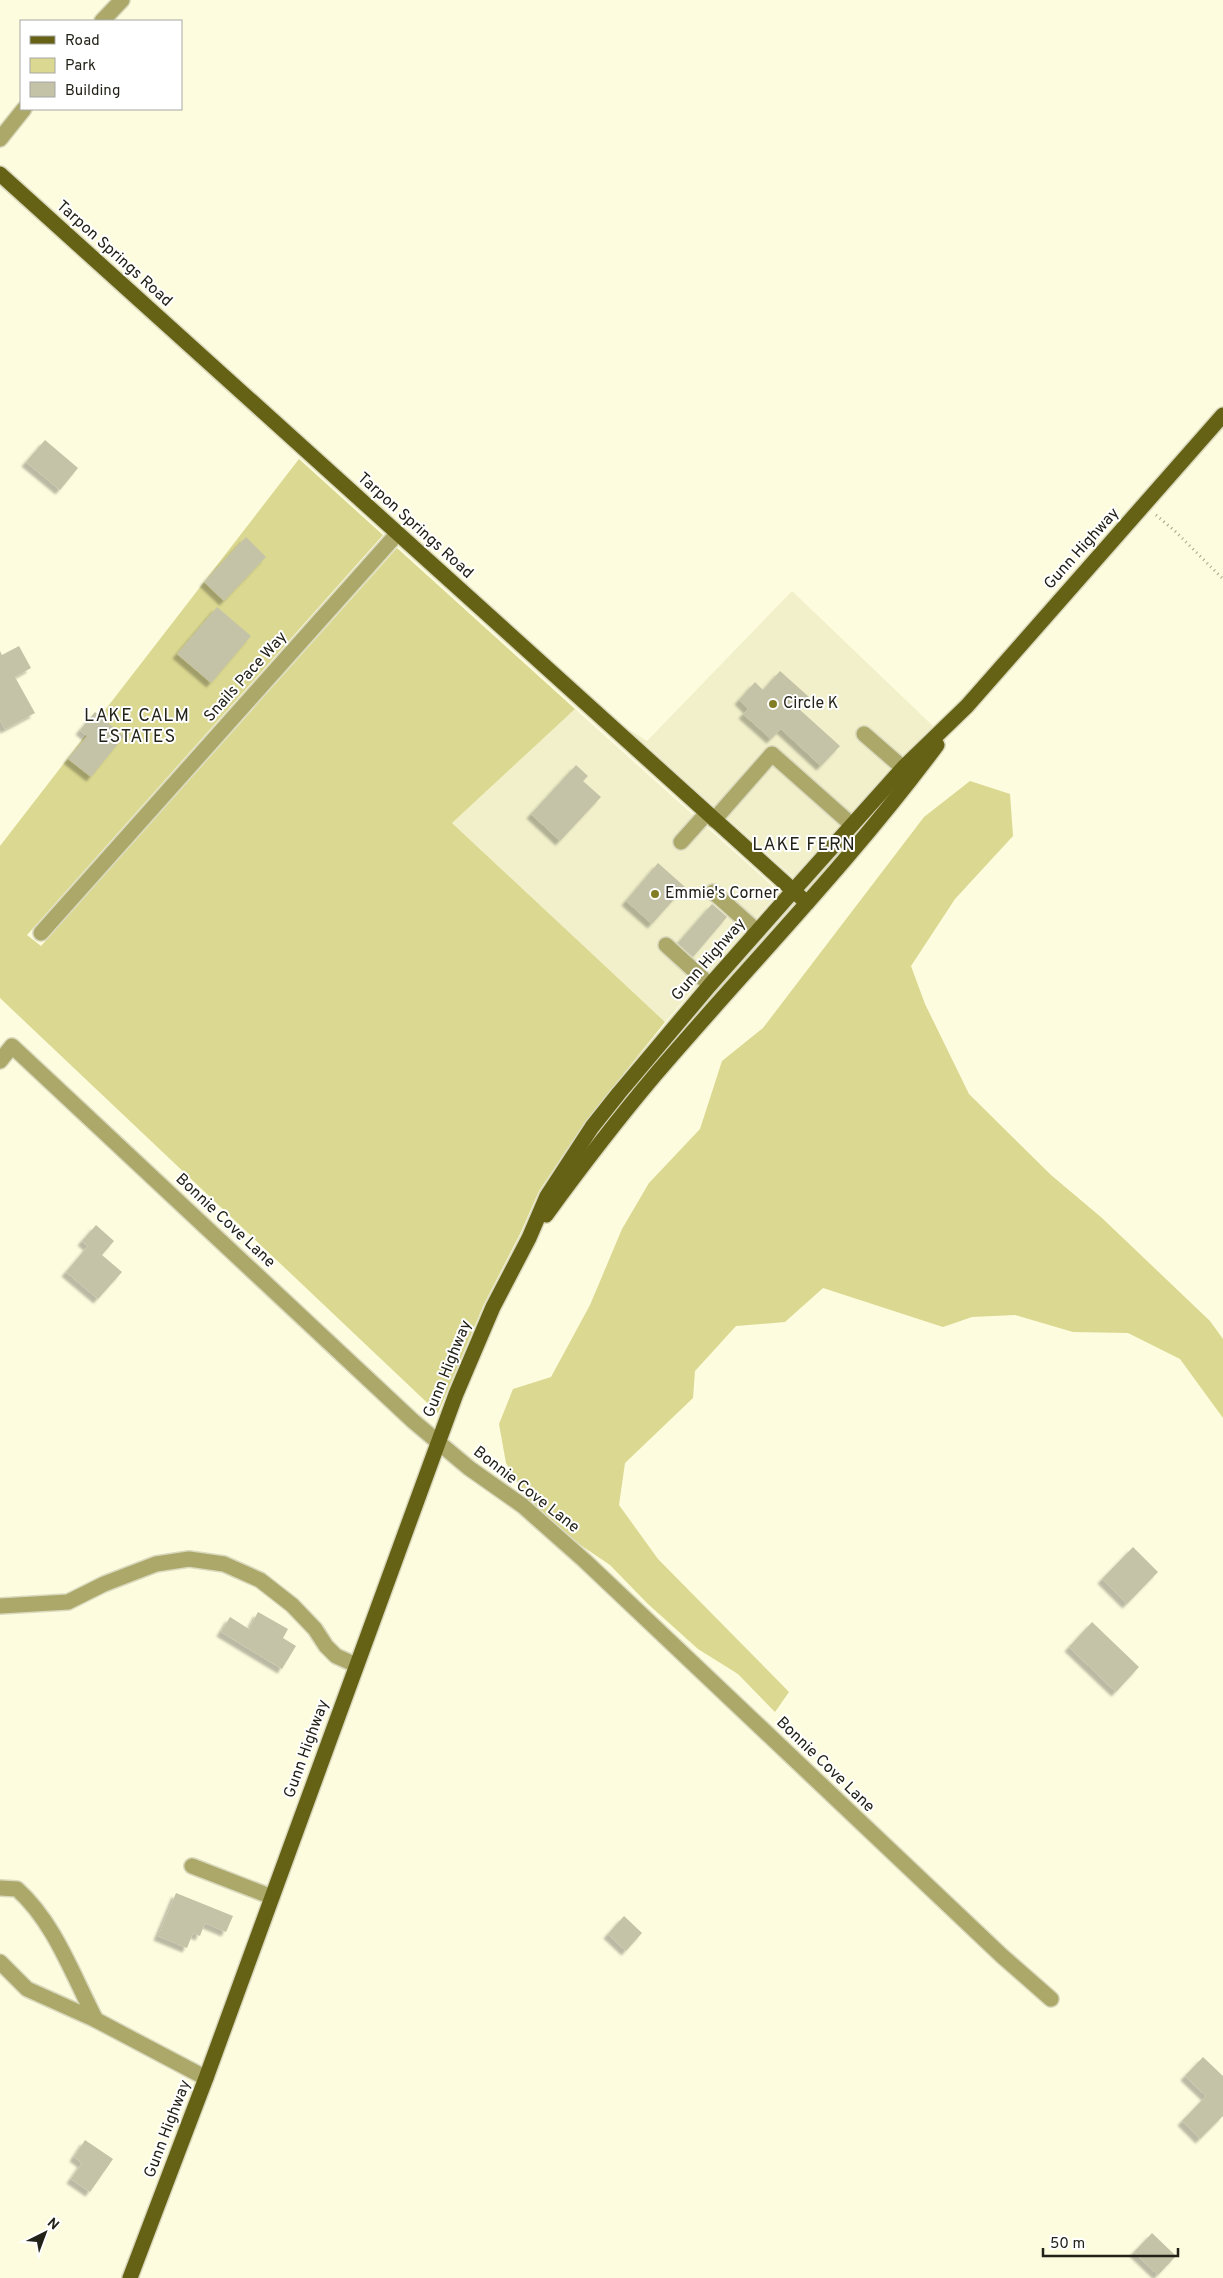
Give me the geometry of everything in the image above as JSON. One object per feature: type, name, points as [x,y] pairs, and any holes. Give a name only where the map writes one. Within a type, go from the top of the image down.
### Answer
[{"type":"main road","name":"Tarpon Springs Road","points":[[0,174],[807,903]]},
{"type":"main road","name":"Gunn Highway","points":[[130,2278],[206,2078],[437,1443],[493,1307],[529,1238],[547,1196],[592,1127],[643,1062],[710,984],[903,768],[966,706],[1223,416]]},
{"type":"main road","name":"Gunn Highway","points":[[529,1238],[594,1150],[655,1075],[807,903],[913,777],[966,706]]},
{"type":"street","points":[[103,20],[122,0]]},
{"type":"street","points":[[0,139],[23,110]]},
{"type":"street","name":"Snails Pace Way","points":[[41,933],[397,534]]},
{"type":"street","points":[[864,734],[903,768]]},
{"type":"street","points":[[681,842],[772,754],[852,825]]},
{"type":"street","points":[[713,892],[757,931]]},
{"type":"street","points":[[666,945],[710,984]]},
{"type":"street","name":"Bonnie Cove Lane","points":[[0,1060],[12,1046],[437,1443],[523,1506],[585,1561],[1002,1956],[1051,1999]]},
{"type":"street","points":[[0,1606],[68,1602],[104,1584],[156,1564],[189,1559],[224,1564],[260,1580],[286,1600],[315,1629],[326,1646],[336,1656],[356,1665]]},
{"type":"street","points":[[192,1866],[272,1897]]},
{"type":"street","points":[[0,1888],[17,1889],[34,1904],[54,1937],[96,2020]]},
{"type":"street","points":[[0,1962],[6,1975],[27,1989],[96,2020],[206,2078]]},
{"type":"path","points":[[1144,505],[1176,532],[1223,579]]},
{"type":"shaded area","points":[[792,591],[933,726],[896,762],[793,877],[628,729],[647,741]]},
{"type":"shaded area","points":[[575,709],[779,892],[665,1022],[452,823]]},
{"type":"green space","points":[[299,459],[383,535],[27,935],[41,946],[397,548],[575,709],[452,823],[665,1022],[585,1122],[539,1191],[520,1234],[484,1304],[438,1413],[0,998],[0,846]]},
{"type":"green space","points":[[970,781],[1010,794],[1013,836],[955,899],[911,966],[925,1004],[969,1094],[1051,1175],[1102,1218],[1210,1321],[1223,1339],[1223,1418],[1180,1359],[1128,1333],[1073,1332],[1015,1315],[972,1317],[943,1327],[823,1288],[785,1322],[736,1326],[695,1371],[693,1398],[625,1463],[619,1505],[658,1559],[789,1692],[775,1712],[738,1674],[698,1649],[648,1604],[610,1565],[539,1520],[506,1463],[499,1424],[513,1389],[551,1377],[590,1305],[622,1229],[649,1183],[700,1129],[722,1061],[763,1028],[924,817]]},
{"type":"building","points":[[45,440],[78,468],[60,490],[26,462]]},
{"type":"building","points":[[246,537],[266,557],[224,601],[204,582]]},
{"type":"building","points":[[217,607],[251,636],[211,683],[177,654]]},
{"type":"building","points":[[19,646],[31,668],[15,677],[35,713],[5,729],[0,720],[0,651],[2,655]]},
{"type":"building","name":"Circle K","points":[[780,671],[809,697],[799,709],[840,746],[821,766],[781,729],[771,739],[743,714],[748,709],[739,700],[755,682],[763,690]]},
{"type":"building","points":[[95,712],[124,736],[91,777],[68,759],[87,736],[80,730]]},
{"type":"building","points":[[576,765],[588,776],[583,781],[601,797],[560,841],[531,814]]},
{"type":"building","name":"Emmie's Corner","points":[[658,863],[685,887],[652,924],[626,901]]},
{"type":"building","points":[[712,904],[727,917],[693,957],[678,943]]},
{"type":"building","points":[[96,1225],[114,1241],[102,1255],[122,1272],[98,1299],[66,1272],[88,1246],[82,1241]]},
{"type":"building","points":[[1133,1547],[1158,1572],[1127,1604],[1102,1579]]},
{"type":"building","points":[[258,1612],[288,1629],[283,1638],[296,1646],[282,1669],[221,1632],[230,1617],[249,1629]]},
{"type":"building","points":[[1092,1622],[1139,1667],[1116,1692],[1069,1647]]},
{"type":"building","points":[[176,1893],[233,1916],[226,1932],[205,1923],[200,1936],[193,1933],[187,1948],[158,1936]]},
{"type":"building","points":[[624,1916],[642,1933],[626,1951],[608,1934]]},
{"type":"building","points":[[1203,2057],[1223,2076],[1223,2116],[1200,2139],[1182,2121],[1206,2096],[1185,2076]]},
{"type":"building","points":[[85,2140],[113,2159],[90,2192],[71,2179],[82,2163],[74,2157]]},
{"type":"building","points":[[1152,2233],[1176,2256],[1158,2275],[1134,2252]]},
{"type":"place","name":"Circle K","points":[[773,704]]},
{"type":"place","name":"Emmie's Corner","points":[[655,894]]},
{"type":"district","name":"LAKE CALM ESTATES","points":[[137,726]]},
{"type":"district","name":"LAKE FERN","points":[[804,845]]}]
